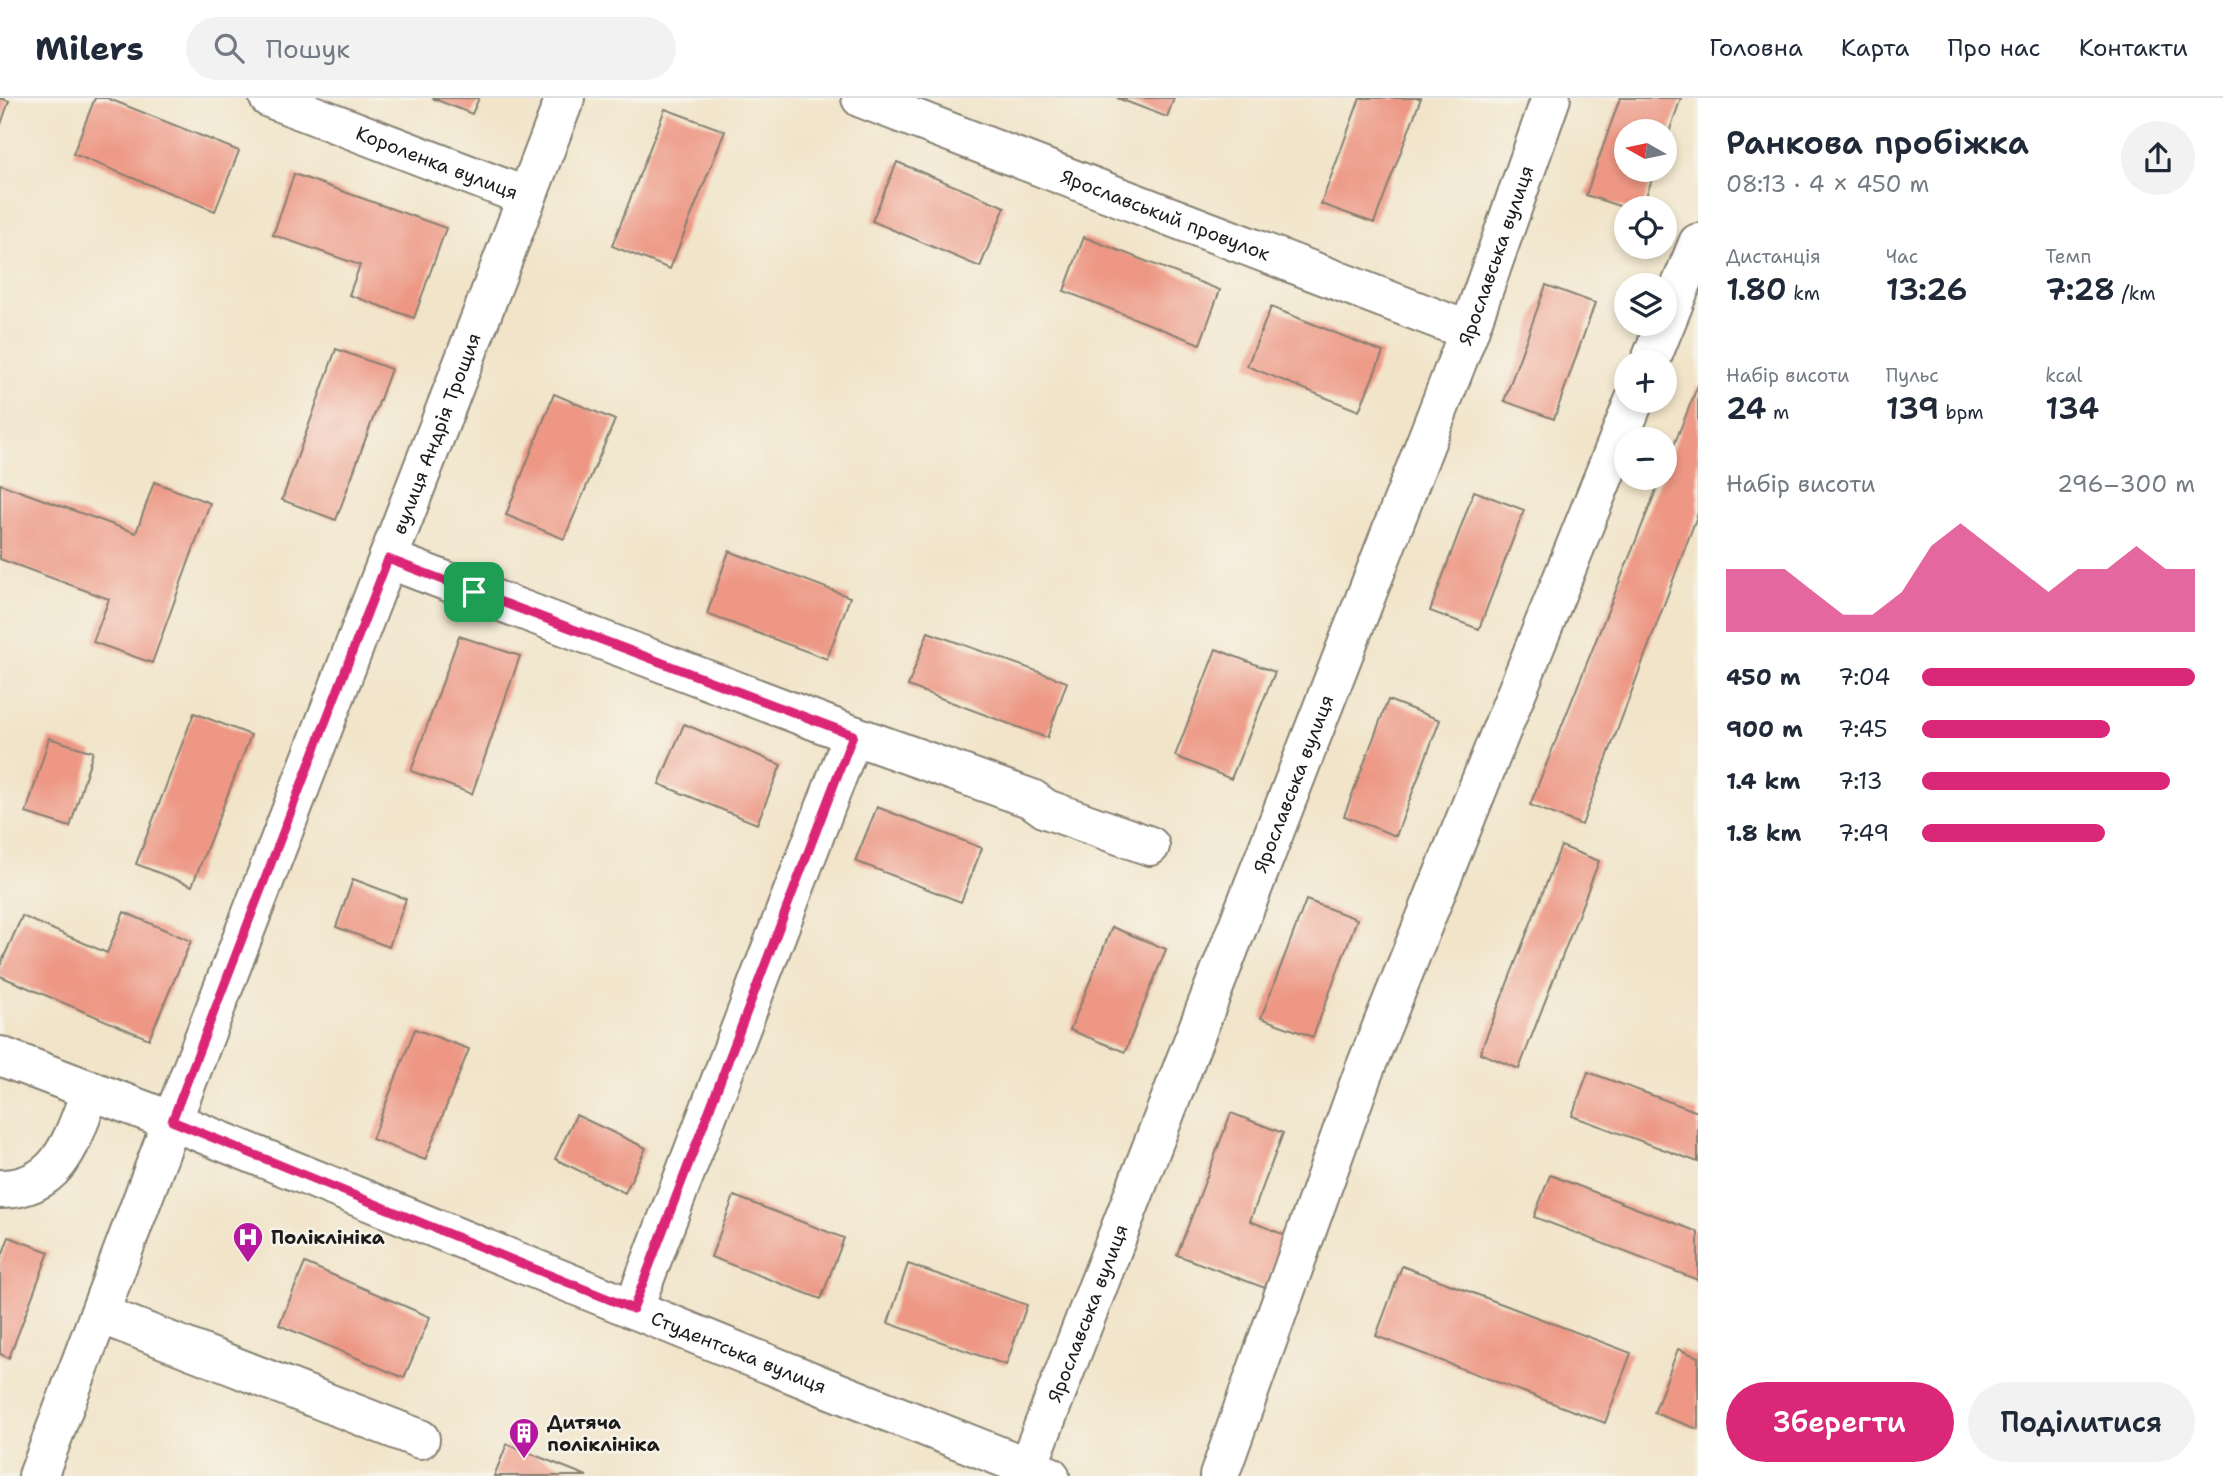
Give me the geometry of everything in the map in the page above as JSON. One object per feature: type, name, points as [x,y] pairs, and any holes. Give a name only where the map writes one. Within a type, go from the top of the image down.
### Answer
[{"type":"street","name":"Короленка вулиця","points":[[269,98],[527,197]]},
{"type":"street","name":"вулиця Андрія Трощия","points":[[38,1476],[565,98]]},
{"type":"street","name":"Ярославський провулок","points":[[861,98],[1469,331]]},
{"type":"street","name":"Ярославська вулиця","points":[[1039,1471],[1469,331],[1551,98]]},
{"type":"street","points":[[1655,350],[1698,243]]},
{"type":"street","points":[[1219,1476],[1362,1076],[1629,413]]},
{"type":"street","points":[[388,559],[853,735],[1032,799],[1046,809],[1150,846]]},
{"type":"street","points":[[633,1309],[853,735]]},
{"type":"street","name":"Студентська вулиця","points":[[0,1056],[172,1121],[825,1387],[1039,1471]]},
{"type":"street","points":[[0,1189],[28,1185],[44,1177],[59,1164],[91,1090]]},
{"type":"street","points":[[100,1314],[420,1439]]},
{"type":"building","points":[[0,98],[9,101],[0,127]]},
{"type":"building","points":[[95,98],[107,98],[239,151],[215,211],[73,154]]},
{"type":"building","points":[[432,98],[479,98],[472,114]]},
{"type":"building","points":[[1117,98],[1174,98],[1167,117]]},
{"type":"building","points":[[1360,98],[1421,98],[1374,223],[1321,204]]},
{"type":"building","points":[[1620,98],[1681,98],[1674,119],[1614,119],[1614,182],[1651,182],[1646,196],[1614,196],[1614,204],[1586,195]]},
{"type":"building","points":[[665,109],[725,131],[670,269],[612,246]]},
{"type":"building","points":[[897,162],[1005,207],[980,267],[872,221]]},
{"type":"building","points":[[294,174],[446,228],[414,318],[349,295],[360,265],[273,235]]},
{"type":"building","points":[[1084,237],[1220,290],[1200,344],[1064,291]]},
{"type":"building","points":[[1546,285],[1595,303],[1554,419],[1504,401]]},
{"type":"building","points":[[1271,307],[1383,352],[1359,411],[1247,366]]},
{"type":"building","points":[[336,349],[391,369],[336,520],[282,500]]},
{"type":"building","points":[[1698,385],[1698,513],[1582,825],[1530,805],[1656,490],[1677,490],[1677,438]]},
{"type":"building","points":[[554,394],[615,420],[564,539],[506,515]]},
{"type":"building","points":[[154,482],[210,503],[152,663],[93,642],[109,599],[0,559],[0,484],[136,533]]},
{"type":"building","points":[[1474,491],[1524,510],[1479,629],[1430,611]]},
{"type":"building","points":[[729,551],[850,597],[827,659],[707,614]]},
{"type":"building","points":[[928,632],[1067,682],[1047,738],[908,686]]},
{"type":"building","points":[[459,636],[520,656],[472,794],[411,771]]},
{"type":"building","points":[[1216,649],[1275,672],[1231,779],[1175,756]]},
{"type":"building","points":[[1388,700],[1440,720],[1396,836],[1344,816]]},
{"type":"building","points":[[194,713],[251,735],[192,886],[136,864]]},
{"type":"building","points":[[684,724],[781,765],[757,824],[659,784]]},
{"type":"building","points":[[49,738],[93,752],[70,827],[26,813]]},
{"type":"building","points":[[877,807],[982,848],[961,902],[855,861]]},
{"type":"building","points":[[1561,846],[1599,861],[1519,1069],[1480,1053]]},
{"type":"building","points":[[353,879],[406,899],[389,947],[336,927]]},
{"type":"building","points":[[1306,900],[1357,919],[1313,1037],[1261,1018]]},
{"type":"building","points":[[124,912],[191,941],[149,1039],[0,976],[0,966],[22,916],[107,953]]},
{"type":"building","points":[[1112,927],[1166,949],[1125,1052],[1070,1030]]},
{"type":"building","points":[[415,1029],[469,1049],[425,1160],[372,1139]]},
{"type":"building","points":[[1588,1072],[1698,1112],[1698,1162],[1572,1116]]},
{"type":"building","points":[[1231,1113],[1283,1133],[1250,1221],[1285,1235],[1265,1288],[1177,1255]]},
{"type":"building","points":[[576,1115],[646,1148],[625,1193],[555,1159]]},
{"type":"building","points":[[1550,1175],[1698,1232],[1698,1280],[1534,1217]]},
{"type":"building","points":[[734,1196],[844,1238],[821,1299],[711,1257]]},
{"type":"building","points":[[9,1237],[49,1252],[9,1358],[0,1354],[0,1261]]},
{"type":"building","points":[[305,1263],[430,1317],[404,1378],[279,1325]]},
{"type":"building","points":[[908,1264],[1027,1305],[1006,1365],[888,1323]]},
{"type":"building","points":[[1402,1266],[1631,1353],[1605,1423],[1376,1336]]},
{"type":"building","points":[[1678,1349],[1698,1357],[1698,1429],[1654,1413]]},
{"type":"building","name":"Дитяча поліклініка","points":[[507,1444],[587,1476],[494,1476]]},
{"type":"place","name":"Поліклініка","points":[[248,1264]]},
{"type":"place","name":"Дитяча поліклініка","points":[[524,1460]]},
{"type":"route","points":[[388,559],[474,592],[853,735],[633,1309],[172,1121],[388,559]]}]
